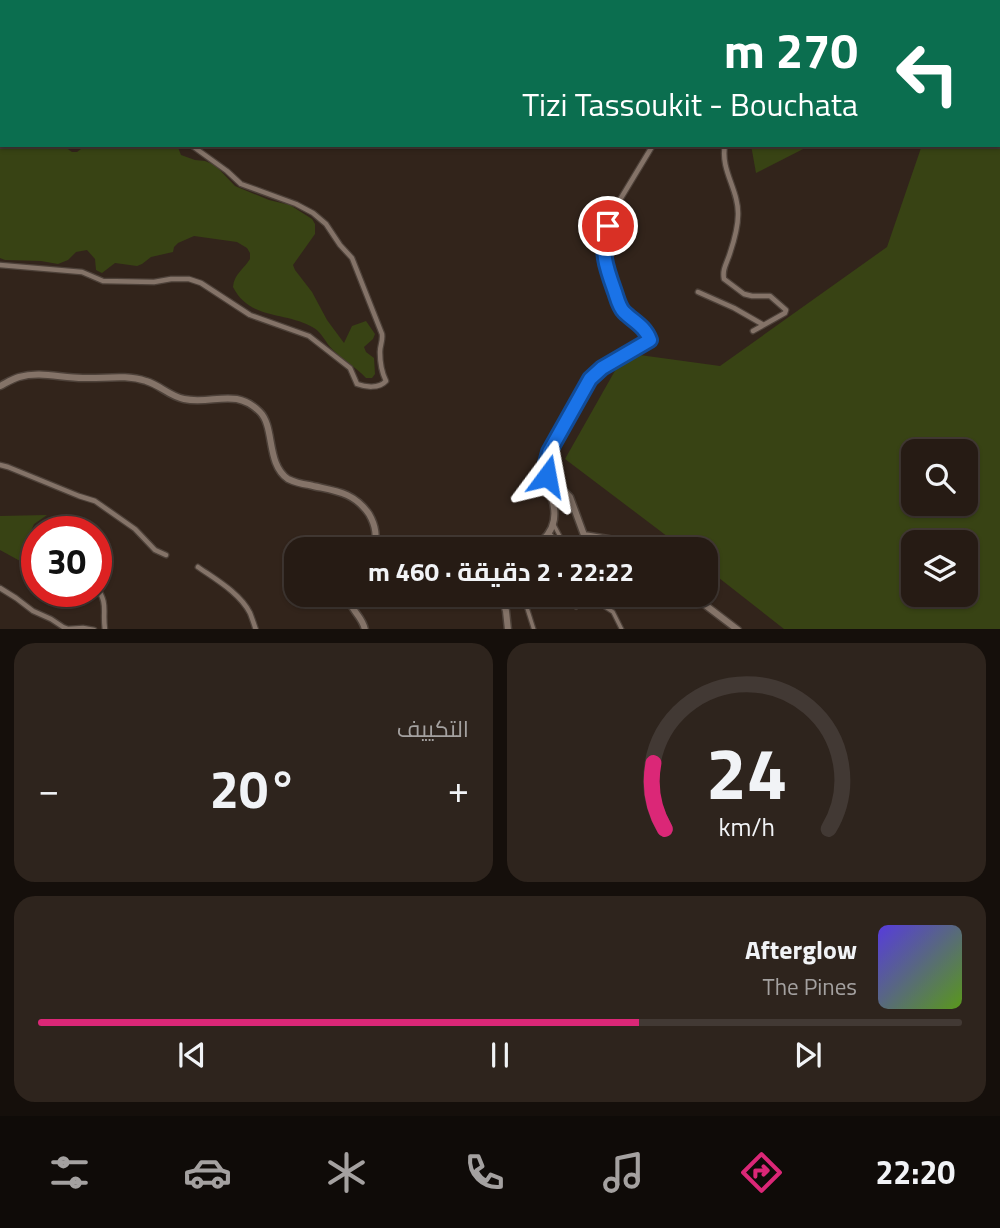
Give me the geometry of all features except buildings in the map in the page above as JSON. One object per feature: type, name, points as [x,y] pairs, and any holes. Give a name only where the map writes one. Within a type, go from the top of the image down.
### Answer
[{"type":"street","points":[[0,265],[82,272],[103,281],[154,282],[189,279],[213,290],[250,315],[309,336],[349,368],[356,384],[364,387],[382,385],[386,381],[382,372],[380,350],[382,334],[352,258],[326,224],[296,204],[241,184],[194,147]]},
{"type":"street","points":[[547,476],[549,452],[586,383],[602,368],[650,340],[636,321],[621,308],[604,262],[604,250],[606,232],[615,208],[652,147]]},
{"type":"street","points":[[725,147],[724,163],[737,198],[738,214],[723,276],[744,294],[770,296],[786,310],[753,331]]},
{"type":"street","points":[[698,292],[763,325]]},
{"type":"street","points":[[0,387],[17,377],[34,375],[84,378],[119,376],[146,380],[183,399],[236,398],[263,414],[275,462],[289,480],[355,498],[373,522],[377,537]]},
{"type":"street","points":[[0,465],[94,501],[135,529],[155,550],[166,555]]},
{"type":"street","points":[[547,476],[543,480],[551,496],[553,523],[547,537]]},
{"type":"street","points":[[547,476],[570,497],[584,535],[596,537]]},
{"type":"street","points":[[553,523],[560,537]]},
{"type":"street","points":[[550,534],[553,537]]},
{"type":"street","points":[[198,567],[235,595],[250,614],[256,629]]},
{"type":"street","points":[[0,589],[63,627],[94,629]]},
{"type":"street","points":[[105,607],[105,629]]},
{"type":"street","points":[[352,607],[362,619],[365,629]]},
{"type":"street","points":[[505,607],[508,629]]},
{"type":"street","points":[[527,607],[534,629]]},
{"type":"street","points":[[605,607],[613,612],[622,629]]},
{"type":"street","points":[[708,607],[738,629]]},
{"type":"green space","points":[[0,147],[65,147],[77,152],[82,147],[178,147],[181,155],[215,165],[235,186],[269,200],[290,205],[312,219],[315,234],[293,265],[295,270],[344,343],[352,326],[366,321],[375,334],[364,347],[374,358],[375,374],[372,378],[366,378],[336,353],[314,328],[259,310],[240,298],[233,287],[234,282],[250,259],[250,253],[237,242],[194,236],[178,243],[173,252],[151,257],[137,266],[115,263],[102,273],[96,270],[95,259],[87,250],[76,252],[68,260],[58,264],[0,258]]},
{"type":"green space","points":[[751,147],[807,147],[756,173]]},
{"type":"green space","points":[[921,147],[1000,147],[1000,629],[784,629],[718,577],[718,537],[668,537],[565,459],[625,353],[720,366],[887,247]]},
{"type":"green space","points":[[47,515],[21,516],[21,562],[0,550],[0,516]]},
{"type":"route","points":[[547,476],[549,452],[586,383],[602,368],[650,340],[619,304],[604,262],[608,226]]}]
